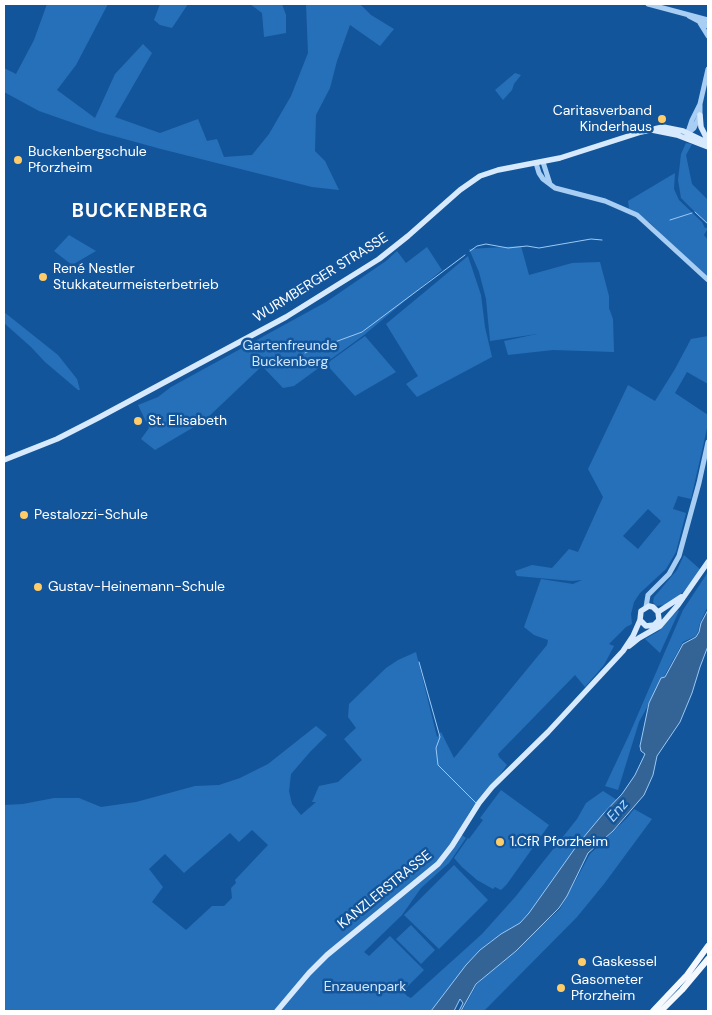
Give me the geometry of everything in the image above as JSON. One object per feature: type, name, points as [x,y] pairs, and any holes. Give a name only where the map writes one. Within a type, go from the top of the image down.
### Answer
[{"type":"main road","points":[[700,115],[701,127],[708,142]]},
{"type":"main road","name":"WURMBERGER STRASSE","points":[[4,460],[57,439],[286,317],[379,259],[460,190],[480,176],[506,168],[543,162],[574,154],[650,130],[687,136]]},
{"type":"main road","points":[[687,136],[708,142]]},
{"type":"main road","points":[[687,136],[708,148]]},
{"type":"main road","name":"KANZLERSTRASSE","points":[[623,650],[660,626],[678,605],[708,562]]},
{"type":"main road","name":"KANZLERSTRASSE","points":[[633,636],[646,626],[657,623],[660,616],[658,612],[675,602],[686,592]]},
{"type":"main road","points":[[646,607],[653,607],[658,612]]},
{"type":"main road","name":"KANZLERSTRASSE","points":[[277,1011],[308,973],[326,955],[438,864],[492,787],[548,732],[623,650],[633,636],[640,620],[640,614],[646,607]]},
{"type":"main road","points":[[640,620],[646,626]]},
{"type":"main road","points":[[653,1011],[687,975],[708,946]]},
{"type":"main road","points":[[661,1011],[687,985],[708,959]]},
{"type":"street","points":[[648,4],[708,20]]},
{"type":"street","points":[[686,14],[708,26]]},
{"type":"street","points":[[700,23],[708,36]]},
{"type":"street","points":[[687,136],[694,128],[700,115],[700,104],[708,68]]},
{"type":"street","points":[[687,136],[700,104]]},
{"type":"street","points":[[543,162],[550,184]]},
{"type":"street","points":[[536,163],[543,179],[561,190],[605,201],[637,216],[708,280]]},
{"type":"street","points":[[646,607],[648,596],[669,574],[679,556],[708,442]]},
{"type":"green space","points":[[47,4],[108,4],[76,65],[57,90],[95,118],[115,74],[143,44],[152,53],[115,117],[160,133],[198,119],[207,141],[217,139],[224,157],[252,155],[269,134],[291,96],[308,53],[306,4],[360,4],[371,15],[394,29],[380,46],[350,25],[330,88],[316,115],[315,151],[325,161],[339,190],[312,187],[99,132],[39,111],[4,92],[4,68],[16,74],[34,40]]},
{"type":"green space","points":[[160,4],[188,4],[172,28],[160,25],[154,20]]},
{"type":"green space","points":[[250,4],[282,4],[286,15],[286,33],[264,37],[262,13]]},
{"type":"green space","points":[[515,73],[521,75],[503,100],[495,90]]},
{"type":"green space","points":[[686,143],[692,144],[686,155],[692,184],[708,200],[708,225],[681,198],[678,180],[681,154]]},
{"type":"green space","points":[[675,173],[674,189],[679,200],[702,222],[705,228],[708,228],[704,235],[708,240],[708,279],[650,223],[629,209],[628,201]]},
{"type":"green space","points":[[69,235],[96,251],[72,265],[54,251]]},
{"type":"green space","points":[[521,246],[529,275],[572,263],[600,262],[613,319],[614,352],[553,350],[508,355],[504,341],[537,334],[490,341],[486,299],[479,272],[469,249]]},
{"type":"green space","name":"Gartenfreunde Buckenberg","points":[[427,247],[442,270],[364,335],[294,386],[283,388],[262,366],[204,421],[155,450],[141,439],[149,428],[138,405],[158,397],[171,387],[326,302],[386,261],[397,251],[406,263]]},
{"type":"green space","points":[[468,256],[481,295],[485,327],[492,357],[417,397],[406,384],[418,376],[386,324]]},
{"type":"green space","points":[[4,312],[58,355],[77,379],[80,390],[45,362],[4,323]]},
{"type":"green space","points":[[365,336],[396,372],[355,396],[326,364]]},
{"type":"green space","name":"Enzauenpark","points":[[708,336],[708,384],[687,372],[675,393],[708,415],[708,424],[691,499],[678,496],[673,509],[686,513],[676,552],[666,569],[640,593],[634,602],[631,614],[632,624],[626,627],[609,644],[614,646],[604,665],[585,687],[575,675],[498,754],[507,765],[472,808],[458,832],[466,838],[449,863],[421,888],[402,915],[364,952],[369,956],[390,936],[424,970],[403,991],[411,998],[482,934],[516,896],[577,819],[586,803],[603,791],[617,800],[578,844],[529,913],[520,923],[480,950],[466,965],[431,1011],[4,1011],[4,805],[23,804],[54,798],[79,798],[101,807],[136,802],[195,786],[219,785],[240,778],[268,764],[316,726],[327,735],[291,774],[289,791],[292,804],[301,815],[316,802],[312,802],[319,786],[338,782],[362,760],[344,739],[356,728],[348,717],[349,704],[386,668],[416,652],[437,737],[441,732],[454,758],[547,645],[548,640],[534,635],[524,627],[541,579],[573,584],[582,580],[572,581],[517,576],[515,571],[532,565],[552,568],[569,549],[578,552],[603,497],[588,469],[628,385],[655,401],[691,339]],"holes":[[[648,509],[661,521],[638,549],[623,536]],[[252,830],[268,845],[235,880],[236,883],[231,888],[232,898],[224,906],[212,906],[186,930],[152,902],[163,887],[149,869],[165,854],[184,873],[230,833],[239,842]]]},
{"type":"green space","points":[[684,555],[701,570],[673,601],[665,605],[656,606],[653,602],[654,597],[677,570]]},
{"type":"green space","points":[[708,572],[708,606],[696,636],[683,642],[639,722],[618,790],[605,786],[683,610]]},
{"type":"green space","points":[[678,610],[660,653],[645,639],[659,631]]},
{"type":"green space","name":"1.CfR Pforzheim","points":[[501,790],[549,825],[501,890],[495,887],[493,889],[477,880],[454,858],[483,820],[480,818]]},
{"type":"green space","points":[[634,809],[652,819],[577,917],[484,1011],[462,1011],[477,984],[560,909],[590,854]]},
{"type":"green space","points":[[454,865],[488,900],[439,949],[404,915]]},
{"type":"green space","points":[[411,925],[435,950],[421,964],[396,939]]},
{"type":"water","name":"Enz","points":[[708,610],[708,646],[692,693],[680,722],[657,756],[653,775],[644,795],[613,831],[588,853],[559,908],[516,951],[476,984],[461,1011],[459,1011],[463,1003],[460,999],[454,1011],[431,1011],[466,965],[480,950],[501,934],[520,923],[529,913],[578,844],[622,794],[635,775],[645,754],[641,751],[640,746],[649,703],[661,678],[665,677],[683,644],[696,637]]},
{"type":"waterway","points":[[695,212],[708,224]]},
{"type":"waterway","points":[[670,220],[692,213]]},
{"type":"waterway","points":[[470,251],[477,246],[486,244],[508,248],[527,246],[539,248],[591,239],[602,240]]},
{"type":"waterway","points":[[305,353],[362,332],[465,255]]},
{"type":"waterway","points":[[419,662],[440,737],[436,748],[438,765],[477,804]]},
{"type":"place","name":"Caritasverband Kinderhaus","points":[[662,119]]},
{"type":"place","name":"Buckenbergschule Pforzheim","points":[[18,160]]},
{"type":"place","name":"René Nestler Stukkateurmeisterbetrieb","points":[[43,277]]},
{"type":"place","name":"St. Elisabeth","points":[[138,421]]},
{"type":"place","name":"Pestalozzi-Schule","points":[[24,515]]},
{"type":"place","name":"Gustav-Heinemann-Schule","points":[[38,587]]},
{"type":"place","name":"1.CfR Pforzheim","points":[[500,842]]},
{"type":"place","name":"Gaskessel","points":[[582,962]]},
{"type":"place","name":"Gasometer Pforzheim","points":[[561,988]]},
{"type":"district","name":"BUCKENBERG","points":[[140,212]]}]
